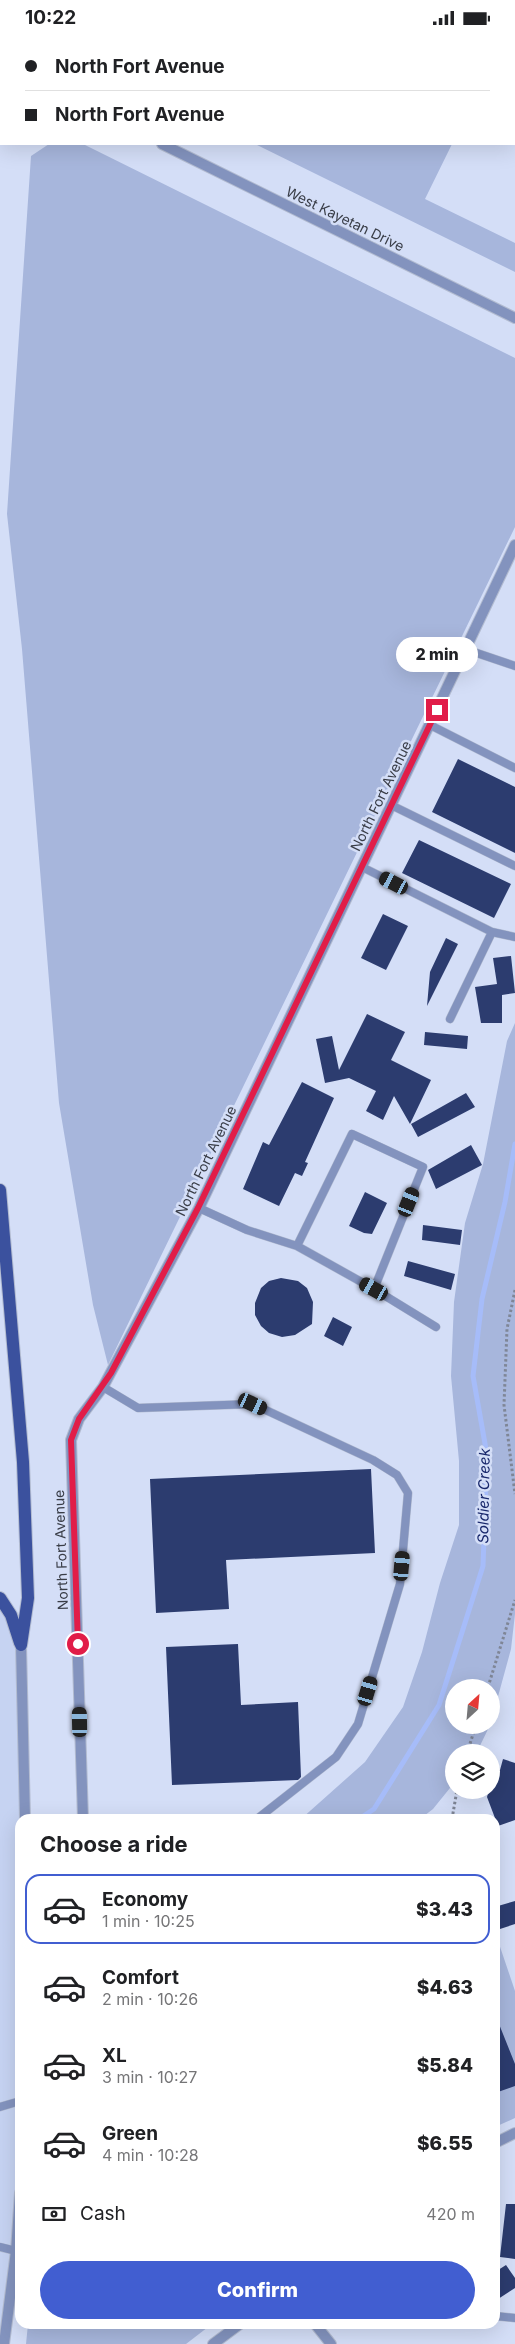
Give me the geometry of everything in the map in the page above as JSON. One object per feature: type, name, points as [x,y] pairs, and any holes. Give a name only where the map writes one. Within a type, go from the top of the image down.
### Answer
[{"type":"main road","points":[[0,1190],[23,1462],[28,1598],[21,1645]]},
{"type":"main road","points":[[0,1598],[11,1615],[21,1645]]},
{"type":"street","name":"West Kayetan Drive","points":[[164,145],[515,318]]},
{"type":"street","name":"North Fort Avenue","points":[[83,1814],[71,1440],[79,1419],[103,1387],[198,1208],[515,545]]},
{"type":"street","points":[[21,1645],[25,1814]]},
{"type":"street","points":[[500,2140],[515,2133]]},
{"type":"street","points":[[4,2344],[15,2259]]},
{"type":"street","points":[[213,2344],[233,2329]]},
{"type":"street","points":[[319,2329],[332,2344]]},
{"type":"lane","points":[[465,649],[515,666]]},
{"type":"lane","points":[[430,725],[515,768]]},
{"type":"lane","points":[[392,805],[515,866]]},
{"type":"lane","points":[[362,867],[492,932],[515,937]]},
{"type":"lane","points":[[450,1019],[492,932]]},
{"type":"lane","points":[[297,1246],[352,1134],[423,1167],[374,1289]]},
{"type":"lane","points":[[198,1208],[246,1230],[297,1246],[374,1289],[436,1327]]},
{"type":"lane","points":[[103,1387],[138,1408],[253,1404],[373,1460],[397,1475],[408,1493],[400,1584],[358,1724],[336,1757],[263,1814]]},
{"type":"lane","points":[[0,2107],[15,2102]]},
{"type":"lane","points":[[0,2247],[15,2251]]},
{"type":"lane","points":[[500,2316],[515,2318]]},
{"type":"path","points":[[515,1289],[507,1329],[504,1405],[515,1494]]},
{"type":"path","points":[[490,1679],[515,1600]]},
{"type":"path","points":[[453,1814],[455,1799]]},
{"type":"shaded area","points":[[48,145],[85,145],[515,358],[515,527],[108,1365],[93,1305],[59,1103],[22,649],[7,514],[31,156]]},
{"type":"shaded area","points":[[257,145],[452,145],[425,199],[515,243],[515,272]]},
{"type":"shaded area","points":[[515,1023],[515,1614],[511,1649],[500,1689],[500,1679],[445,1679],[445,1734],[486,1734],[481,1744],[445,1744],[445,1794],[433,1809],[426,1814],[307,1814],[365,1762],[403,1707],[422,1652],[440,1583],[459,1525],[459,1461],[451,1376],[454,1302],[465,1223],[483,1164],[507,1041]]},
{"type":"shaded area","points":[[0,1598],[21,1645],[21,1814],[15,1814],[15,2231],[0,2344]]},
{"type":"shaded area","points":[[500,1947],[515,1991],[515,2118],[500,2125]]},
{"type":"shaded area","points":[[28,2329],[206,2329],[186,2344],[26,2344]]},
{"type":"building","points":[[458,759],[515,787],[515,853],[432,812]]},
{"type":"building","points":[[419,840],[511,884],[494,918],[402,873]]},
{"type":"building","points":[[383,914],[408,926],[386,970],[361,958]]},
{"type":"building","points":[[446,938],[458,944],[427,1006],[430,972]]},
{"type":"building","points":[[511,956],[515,993],[502,995],[502,1023],[481,1023],[475,987],[497,984],[493,958]]},
{"type":"building","points":[[367,1014],[405,1032],[391,1060],[431,1080],[410,1124],[394,1096],[383,1120],[366,1111],[376,1091],[349,1078],[325,1083],[316,1039],[332,1036],[339,1070]]},
{"type":"building","points":[[425,1032],[468,1036],[467,1049],[424,1045]]},
{"type":"building","points":[[302,1082],[334,1098],[305,1162],[308,1163],[302,1176],[295,1173],[279,1206],[243,1189],[263,1142],[269,1145]]},
{"type":"building","points":[[466,1093],[475,1107],[418,1137],[411,1124]]},
{"type":"building","points":[[471,1145],[482,1165],[436,1189],[428,1170]]},
{"type":"building","points":[[365,1192],[387,1203],[372,1234],[364,1233],[349,1226]]},
{"type":"building","points":[[423,1225],[462,1230],[460,1245],[422,1240]]},
{"type":"building","points":[[408,1261],[455,1274],[451,1290],[404,1276]]},
{"type":"building","points":[[281,1278],[298,1281],[307,1288],[313,1302],[312,1324],[295,1335],[282,1337],[269,1333],[261,1326],[255,1315],[255,1303],[261,1288],[269,1281]]},
{"type":"building","points":[[333,1317],[352,1327],[343,1346],[324,1336]]},
{"type":"building","points":[[371,1469],[375,1553],[226,1560],[229,1609],[156,1613],[150,1479]]},
{"type":"building","points":[[238,1644],[241,1705],[298,1702],[301,1777],[298,1780],[172,1785],[166,1647]]},
{"type":"building","points":[[503,1759],[515,1763],[515,1820],[500,1825],[500,1814],[493,1814],[488,1799],[500,1799],[500,1770]]},
{"type":"building","points":[[515,1901],[515,1924],[500,1929],[500,1905]]},
{"type":"building","points":[[500,2026],[515,2064],[515,2086],[500,2091]]},
{"type":"building","points":[[506,2204],[515,2204],[515,2259],[500,2257]]},
{"type":"building","points":[[506,2265],[515,2278],[515,2288],[500,2298],[500,2269]]},
{"type":"waterway","name":"Soldier Creek","points":[[366,1814],[374,1809],[439,1705],[483,1566],[487,1455],[473,1376],[482,1299],[505,1202],[515,1144]]},
{"type":"route","points":[[78,1644],[71,1440],[79,1419],[103,1387],[128,1345],[198,1208],[437,710]]}]
